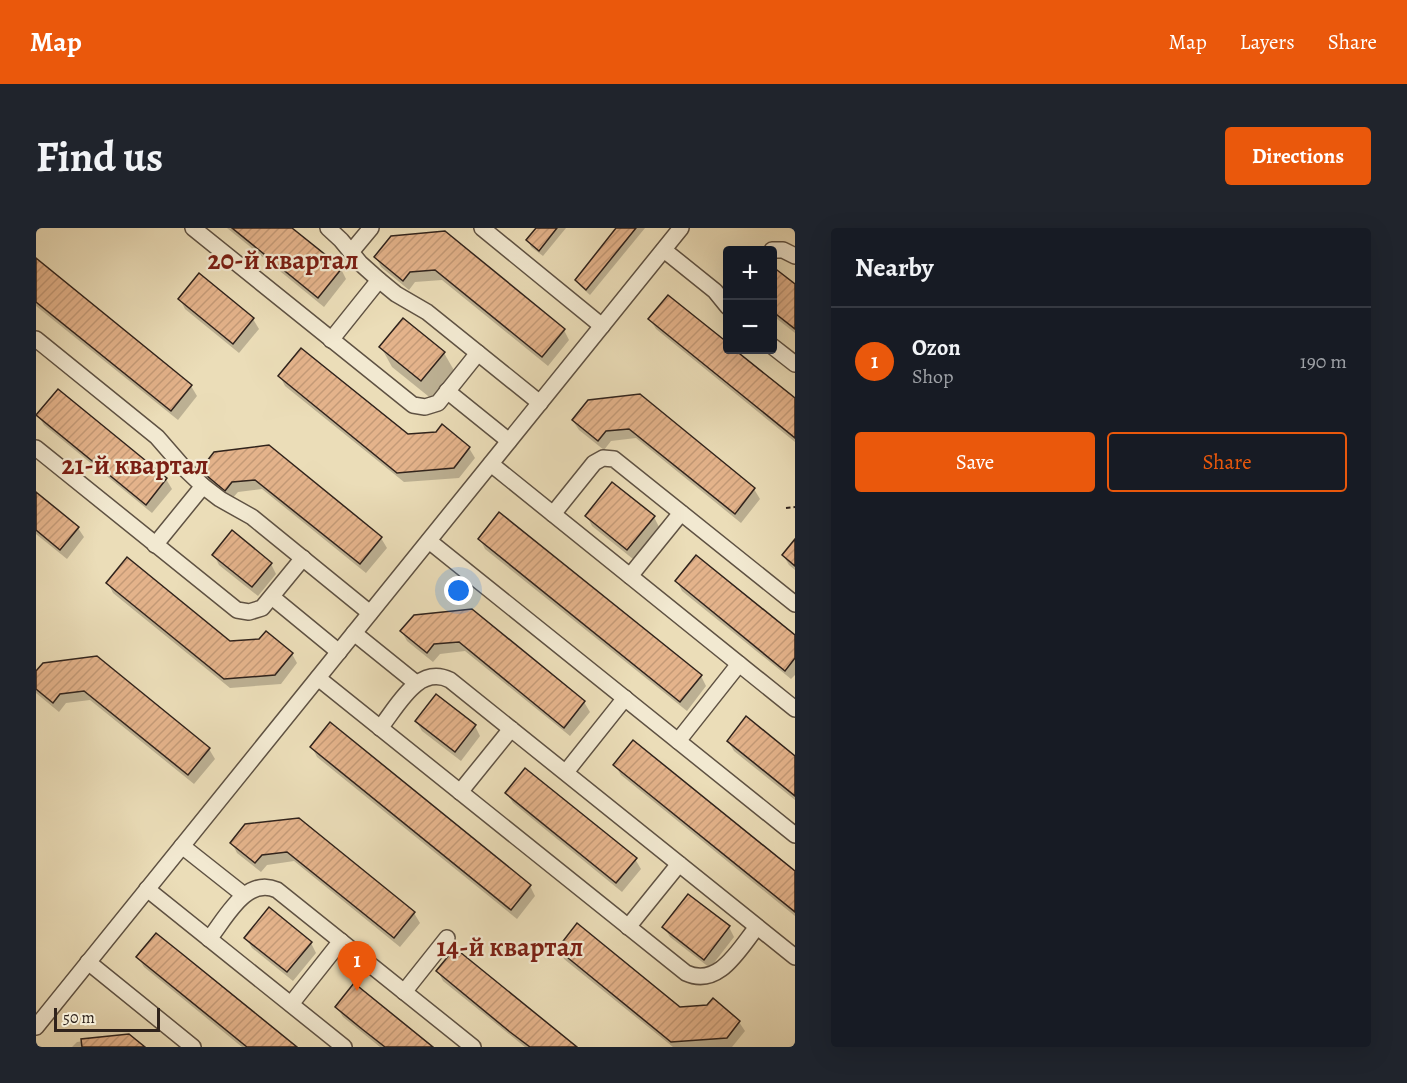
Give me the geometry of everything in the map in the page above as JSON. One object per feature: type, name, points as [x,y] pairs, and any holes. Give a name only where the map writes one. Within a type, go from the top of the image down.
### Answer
[{"type":"street","points":[[193,228],[412,405],[425,407],[438,403],[478,353]]},
{"type":"street","points":[[328,228],[379,280],[396,294],[428,312],[540,403]]},
{"type":"street","points":[[351,252],[371,228]]},
{"type":"street","points":[[482,228],[602,326]]},
{"type":"street","points":[[36,1027],[681,228]]},
{"type":"street","points":[[664,250],[723,300]]},
{"type":"street","points":[[777,250],[783,250],[795,256]]},
{"type":"street","points":[[331,340],[379,280]]},
{"type":"street","points":[[36,339],[157,437],[184,468],[204,486],[220,499],[246,513],[370,613]]},
{"type":"street","points":[[777,350],[795,364]]},
{"type":"street","points":[[447,391],[509,441]]},
{"type":"street","points":[[36,448],[237,610],[256,611],[262,608],[303,558]]},
{"type":"street","points":[[553,514],[594,463],[599,460],[614,459],[795,604]]},
{"type":"street","points":[[491,464],[795,708]]},
{"type":"street","points":[[155,545],[204,486]]},
{"type":"street","points":[[630,576],[681,513]]},
{"type":"street","points":[[429,541],[795,835]]},
{"type":"street","points":[[272,597],[339,652]]},
{"type":"street","points":[[354,633],[416,683]]},
{"type":"street","points":[[678,741],[739,664]]},
{"type":"street","points":[[380,728],[416,683],[427,676],[436,675],[450,680],[795,957]]},
{"type":"street","points":[[318,678],[686,973],[705,977],[720,971],[757,927]]},
{"type":"street","points":[[566,772],[625,698]]},
{"type":"street","points":[[460,792],[511,729]]},
{"type":"street","points":[[182,846],[244,894]]},
{"type":"street","points":[[628,927],[679,864]]},
{"type":"street","points":[[209,939],[244,894],[260,887],[277,890],[473,1047]]},
{"type":"street","points":[[147,890],[344,1047]]},
{"type":"street","points":[[404,992],[447,938]]},
{"type":"street","points":[[291,1004],[341,941]]},
{"type":"street","points":[[88,962],[192,1047]]},
{"type":"path","points":[[786,508],[795,507]]},
{"type":"building","points":[[232,228],[292,228],[342,268],[318,298]]},
{"type":"building","points":[[536,228],[557,228],[539,251],[526,240]]},
{"type":"building","points":[[616,228],[636,228],[586,290],[575,280]]},
{"type":"building","points":[[445,231],[565,329],[542,357],[435,270],[410,272],[403,281],[374,257],[391,236]]},
{"type":"building","points":[[36,258],[192,385],[171,411],[36,302]]},
{"type":"building","points":[[777,270],[795,284],[795,329],[777,315]]},
{"type":"building","points":[[199,273],[254,318],[233,344],[178,299]]},
{"type":"building","points":[[668,295],[723,339],[723,354],[740,354],[795,398],[795,438],[648,319]]},
{"type":"building","points":[[403,318],[445,352],[421,381],[379,347]]},
{"type":"building","points":[[301,348],[408,434],[436,432],[442,424],[470,447],[454,468],[397,473],[278,376]]},
{"type":"building","points":[[58,389],[167,478],[146,505],[36,415]]},
{"type":"building","points":[[640,394],[755,488],[735,514],[629,429],[606,431],[598,441],[572,420],[588,400]]},
{"type":"building","points":[[269,445],[382,537],[360,564],[255,480],[232,482],[225,491],[200,470],[214,452]]},
{"type":"building","points":[[612,482],[655,516],[627,550],[585,516]]},
{"type":"building","points":[[36,492],[79,527],[60,550],[36,530]]},
{"type":"building","points":[[499,512],[702,675],[680,702],[478,539]]},
{"type":"building","points":[[232,530],[272,563],[252,587],[212,555]]},
{"type":"building","points":[[795,539],[795,566],[782,555]]},
{"type":"building","points":[[696,555],[795,635],[795,658],[785,671],[675,581]]},
{"type":"building","points":[[127,557],[230,641],[259,639],[266,631],[293,653],[275,675],[224,679],[106,583]]},
{"type":"building","points":[[472,609],[585,701],[564,728],[459,642],[434,644],[427,653],[400,631],[414,615]]},
{"type":"building","points":[[97,656],[210,748],[188,775],[84,691],[60,694],[53,703],[36,689],[36,671],[43,663]]},
{"type":"building","points":[[436,694],[476,725],[455,752],[415,721]]},
{"type":"building","points":[[746,716],[795,756],[795,796],[727,741]]},
{"type":"building","points":[[330,722],[531,885],[511,910],[310,747]]},
{"type":"building","points":[[633,740],[795,871],[795,912],[613,765]]},
{"type":"building","points":[[525,768],[637,858],[616,883],[505,793]]},
{"type":"building","points":[[299,818],[415,912],[394,938],[287,852],[262,855],[255,863],[230,843],[245,824]]},
{"type":"building","points":[[688,894],[730,926],[704,960],[662,927]]},
{"type":"building","points":[[269,907],[312,942],[287,972],[244,938]]},
{"type":"building","points":[[577,923],[680,1007],[707,1005],[713,998],[740,1021],[727,1038],[671,1042],[557,949]]},
{"type":"building","points":[[156,933],[297,1047],[247,1047],[136,957]]},
{"type":"building","points":[[455,948],[577,1047],[530,1047],[510,1032],[436,971]]},
{"type":"building","points":[[354,983],[433,1047],[385,1047],[362,1029],[335,1007]]},
{"type":"building","points":[[129,1034],[145,1047],[82,1047],[81,1039]]},
{"type":"place","name":"Ozon","points":[[357,991]]},
{"type":"district","name":"20-й квартал","points":[[283,260]]},
{"type":"district","name":"21-й квартал","points":[[135,465]]},
{"type":"district","name":"14-й квартал","points":[[510,947]]}]
